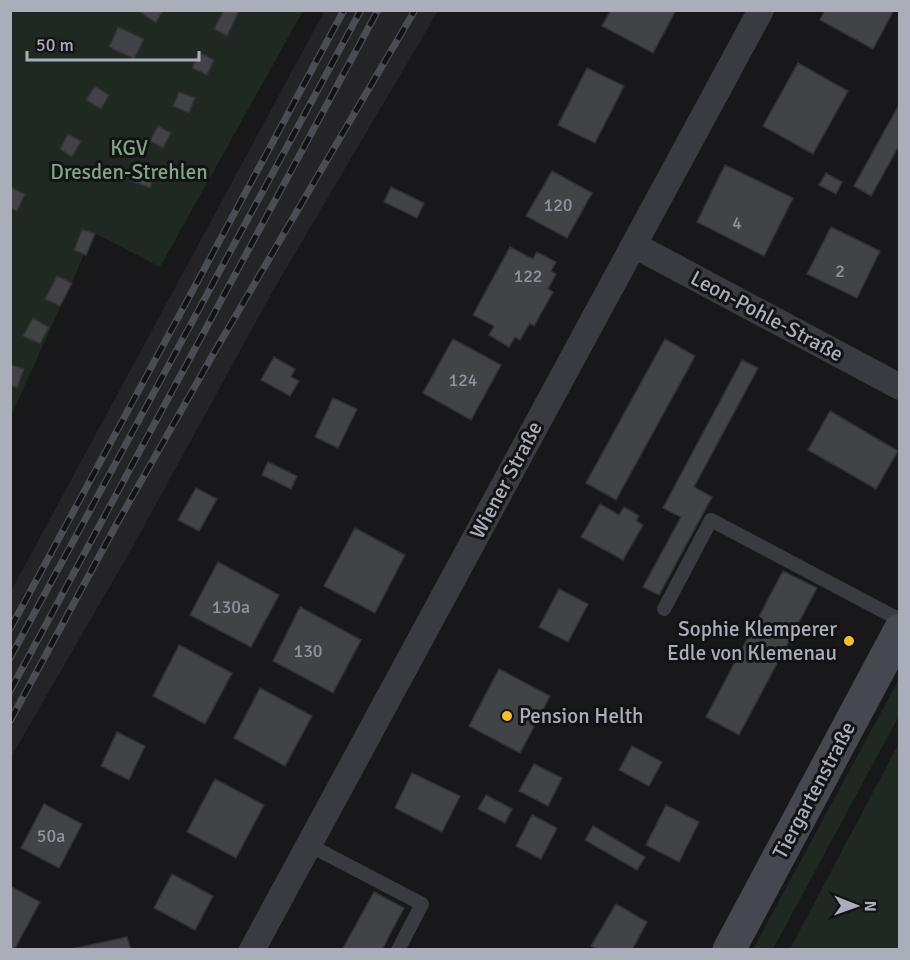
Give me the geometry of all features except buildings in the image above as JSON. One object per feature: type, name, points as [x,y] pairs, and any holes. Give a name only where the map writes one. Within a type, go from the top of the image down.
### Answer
[{"type":"main road","name":"Tiergartenstraße","points":[[729,950],[900,630]]},
{"type":"street","name":"Wiener Straße","points":[[252,950],[761,10]]},
{"type":"street","name":"Leon-Pohle-Straße","points":[[634,245],[900,387]]},
{"type":"lane","points":[[664,609],[711,520],[900,620]]},
{"type":"lane","points":[[309,845],[422,904],[398,950]]},
{"type":"shaded area","points":[[325,10],[438,11],[274,289],[132,548],[11,757],[11,591]]},
{"type":"green space","name":"KGV Dresden-Strehlen","points":[[11,11],[303,11],[160,267],[94,233],[11,416]]},
{"type":"green space","points":[[899,679],[899,716],[773,949],[753,949]]},
{"type":"green space","points":[[899,743],[899,949],[790,949]]},
{"type":"railway","points":[[10,629],[344,10]]},
{"type":"railway","points":[[10,658],[361,10]]},
{"type":"railway","points":[[10,691],[378,10]]},
{"type":"railway","points":[[10,721],[115,527],[215,351],[415,10]]},
{"type":"place","name":"Sophie Klemperer Edle von Klemenau","points":[[849,641]]},
{"type":"place","name":"Pension Helth","points":[[507,716]]}]
